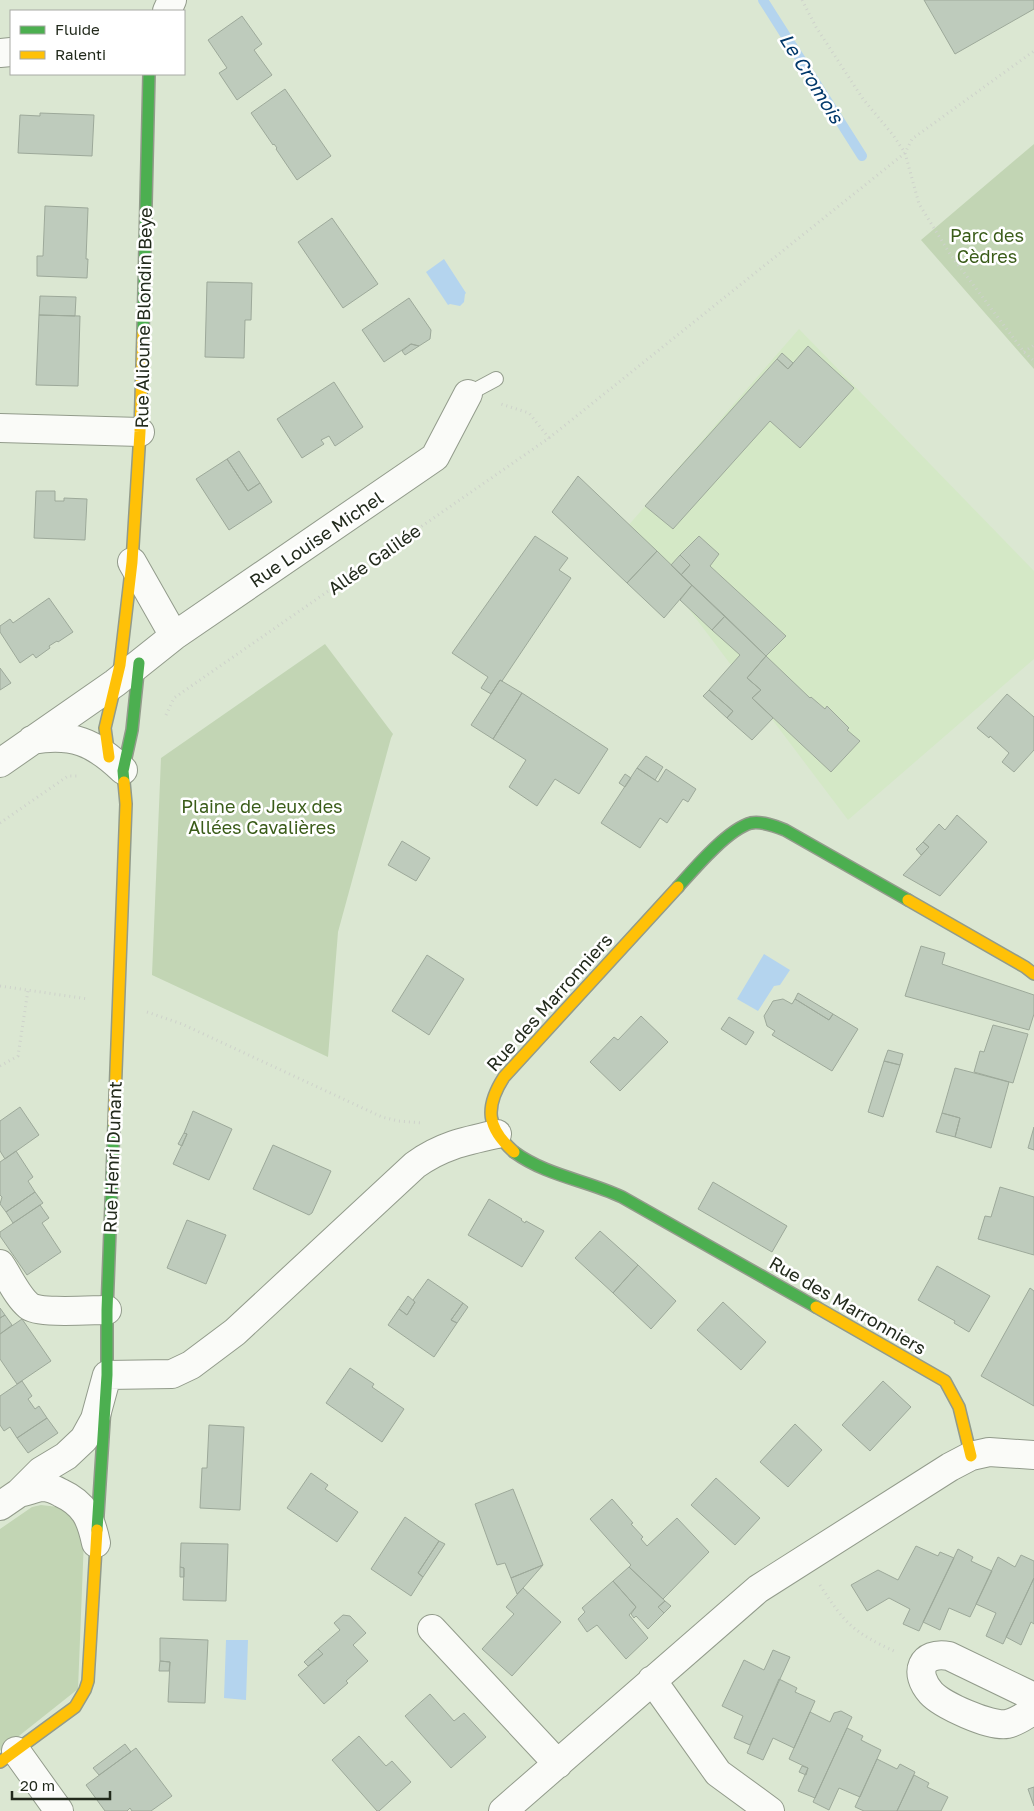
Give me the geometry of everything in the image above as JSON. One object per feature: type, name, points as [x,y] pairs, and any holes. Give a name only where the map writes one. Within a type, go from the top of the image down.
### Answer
[{"type":"street","name":"Rue Alioune Blondin Beye","points":[[115,683],[123,646],[132,562],[140,432],[149,75]]},
{"type":"street","name":"Rue Louise Michel","points":[[0,763],[115,683],[174,636],[435,457],[468,394]]},
{"type":"street","points":[[0,428],[140,432]]},
{"type":"street","points":[[132,562],[174,636]]},
{"type":"street","name":"Rue Henri Dunant","points":[[116,764],[132,730],[139,663]]},
{"type":"street","name":"Rue Henri Dunant","points":[[8,1757],[75,1707],[88,1681],[107,1375],[107,1310],[126,804],[116,764],[104,735],[115,683]]},
{"type":"street","points":[[32,740],[64,737],[100,750],[116,764]]},
{"type":"street","name":"Rue des Marronniers","points":[[971,1456],[956,1400],[945,1381],[657,1216],[603,1189],[551,1174],[528,1162],[503,1142],[497,1134],[490,1111],[491,1099],[496,1087],[510,1068],[702,861],[738,829],[752,824],[768,824],[785,830],[1025,967],[1034,974]]},
{"type":"street","points":[[9,1500],[41,1471],[66,1456],[84,1439],[95,1418],[107,1375],[172,1374],[182,1371],[235,1332],[415,1165],[432,1153],[471,1140],[497,1134]]},
{"type":"street","points":[[0,1264],[30,1307],[41,1310],[107,1310]]},
{"type":"street","points":[[503,1811],[758,1589],[950,1467],[971,1456],[989,1452],[1034,1455]]},
{"type":"street","name":"Rue Henri Dunant","points":[[9,1500],[42,1487],[70,1496],[82,1506],[88,1516],[96,1543]]},
{"type":"street","points":[[432,1629],[558,1764]]},
{"type":"street","points":[[1034,1697],[949,1656],[933,1656],[923,1664],[921,1676],[931,1694],[949,1705],[990,1724],[1009,1724],[1034,1710]]},
{"type":"street","points":[[652,1680],[718,1773],[770,1811]]},
{"type":"street","points":[[8,1757],[58,1811]]},
{"type":"lane","points":[[468,394],[496,379]]},
{"type":"path","points":[[802,0],[816,27],[863,99],[893,135],[905,153],[918,204],[950,254],[1024,352],[1034,361]]},
{"type":"path","name":"Allée Galilée","points":[[166,716],[174,698],[549,438],[905,153],[912,139],[1034,51]]},
{"type":"path","points":[[1024,352],[1034,344]]},
{"type":"path","points":[[468,394],[529,413],[549,438]]},
{"type":"path","points":[[0,823],[68,776],[87,775]]},
{"type":"path","points":[[0,986],[135,1008],[182,1024],[382,1116],[404,1122],[427,1123]]},
{"type":"path","points":[[0,1066],[18,1056],[28,990]]},
{"type":"path","points":[[804,1559],[836,1611],[850,1626],[872,1641],[923,1664]]},
{"type":"shaded area","points":[[799,329],[1034,571],[1034,659],[848,820],[627,527]]},
{"type":"green space","name":"Parc des Cèdres","points":[[1034,144],[1034,369],[921,240]]},
{"type":"green space","name":"Plaine de Jeux des Allées Cavalières","points":[[325,644],[393,734],[338,932],[328,1057],[152,975],[161,758]]},
{"type":"green space","points":[[41,1505],[58,1507],[72,1515],[84,1539],[78,1689],[0,1751],[0,1529],[32,1507]]},
{"type":"water","points":[[444,259],[466,293],[464,302],[460,306],[448,305],[426,272]]},
{"type":"water","points":[[764,954],[790,970],[780,985],[774,986],[758,1011],[737,999]]},
{"type":"water","points":[[226,1640],[248,1640],[246,1700],[224,1698]]},
{"type":"building","points":[[924,0],[1034,0],[1034,9],[955,54]]},
{"type":"building","points":[[242,16],[262,44],[254,50],[272,75],[237,100],[219,73],[227,68],[208,40]]},
{"type":"building","points":[[285,89],[331,156],[297,180],[277,148],[251,113]]},
{"type":"building","points":[[40,113],[94,115],[92,156],[18,153],[20,115],[40,116]]},
{"type":"building","points":[[45,206],[88,208],[87,278],[37,276],[37,256],[43,256]]},
{"type":"building","points":[[332,218],[378,284],[343,308],[298,242]]},
{"type":"building","points":[[207,282],[252,283],[251,320],[245,320],[244,358],[205,357]]},
{"type":"building","points":[[40,296],[76,297],[75,316],[39,315]]},
{"type":"building","points":[[409,298],[431,330],[430,339],[419,346],[411,344],[384,362],[362,330]]},
{"type":"building","points":[[39,315],[80,316],[78,386],[36,385]]},
{"type":"building","points":[[411,344],[419,346],[405,355],[402,351]]},
{"type":"building","points":[[808,346],[854,388],[800,448],[770,421],[673,529],[645,506],[777,359],[788,369]]},
{"type":"building","points":[[782,353],[793,363],[788,369],[777,359]]},
{"type":"building","points":[[334,382],[363,427],[335,446],[329,436],[321,440],[324,444],[302,458],[277,419]]},
{"type":"building","points":[[239,451],[260,483],[248,491],[227,459]]},
{"type":"building","points":[[227,459],[248,491],[260,483],[272,502],[229,530],[196,479]]},
{"type":"building","points":[[578,476],[657,551],[627,583],[552,512]]},
{"type":"building","points":[[36,491],[55,491],[55,501],[64,501],[64,498],[87,499],[85,540],[34,538]]},
{"type":"building","points":[[535,536],[568,558],[559,570],[571,578],[502,681],[500,680],[491,694],[481,688],[488,677],[452,653]]},
{"type":"building","points":[[699,536],[719,554],[710,566],[786,636],[766,656],[681,575],[690,565],[680,555]]},
{"type":"building","points":[[657,551],[692,585],[664,618],[627,583]]},
{"type":"building","points":[[680,555],[690,565],[681,575],[671,565]]},
{"type":"building","points":[[692,585],[725,616],[712,630],[680,600]]},
{"type":"building","points":[[49,598],[73,632],[49,646],[50,648],[36,658],[33,654],[20,663],[0,632],[0,626],[10,619],[13,623]]},
{"type":"building","points":[[725,616],[766,656],[747,678],[761,690],[752,698],[773,718],[752,740],[727,718],[733,711],[709,690],[740,655],[712,630]]},
{"type":"building","points":[[766,656],[810,698],[825,709],[827,706],[849,728],[847,730],[860,741],[831,772],[752,698],[761,690],[747,678]]},
{"type":"building","points":[[0,668],[11,683],[0,690]]},
{"type":"building","points":[[500,680],[522,693],[493,739],[471,725]]},
{"type":"building","points":[[709,690],[733,711],[727,718],[703,696]]},
{"type":"building","points":[[522,693],[608,749],[579,794],[555,779],[537,806],[509,787],[526,760],[493,739]]},
{"type":"building","points":[[1007,694],[1034,717],[1034,750],[1014,772],[1002,762],[1009,753],[990,736],[989,738],[977,728]]},
{"type":"building","points":[[646,756],[663,767],[655,780],[637,768]]},
{"type":"building","points":[[637,768],[658,782],[666,769],[696,789],[688,802],[683,799],[667,823],[660,818],[640,848],[601,823]]},
{"type":"building","points":[[625,774],[631,778],[625,787],[619,783]]},
{"type":"building","points":[[957,815],[987,842],[940,896],[903,875],[929,847],[923,842],[939,824],[945,830]]},
{"type":"building","points":[[402,841],[430,858],[416,881],[388,865]]},
{"type":"building","points":[[923,842],[929,847],[921,855],[916,849]]},
{"type":"building","points":[[921,946],[945,953],[942,964],[1034,995],[1034,1014],[1029,1030],[905,996]]},
{"type":"building","points":[[427,955],[464,979],[429,1035],[392,1011]]},
{"type":"building","points":[[798,993],[833,1014],[829,1020],[795,999]]},
{"type":"building","points":[[783,999],[792,1004],[795,999],[829,1020],[833,1014],[858,1029],[832,1071],[772,1035],[775,1031],[767,1026],[764,1016],[773,1001]]},
{"type":"building","points":[[641,1016],[668,1042],[620,1091],[590,1062],[614,1037],[618,1040]]},
{"type":"building","points":[[729,1017],[754,1032],[746,1045],[721,1029]]},
{"type":"building","points":[[993,1025],[1028,1034],[1013,1083],[974,1072],[980,1051],[984,1052]]},
{"type":"building","points":[[888,1050],[903,1054],[900,1065],[884,1061]]},
{"type":"building","points":[[884,1061],[900,1065],[883,1117],[868,1112]]},
{"type":"building","points":[[955,1068],[1009,1082],[991,1148],[955,1137],[960,1118],[942,1113]]},
{"type":"building","points":[[20,1107],[39,1135],[5,1159],[0,1151],[0,1121]]},
{"type":"building","points":[[193,1111],[232,1129],[209,1180],[173,1164],[187,1134],[184,1133]]},
{"type":"building","points":[[942,1113],[960,1118],[955,1137],[936,1132]]},
{"type":"building","points":[[1034,1127],[1034,1150],[1028,1148]]},
{"type":"building","points":[[184,1133],[187,1134],[182,1146],[178,1144]]},
{"type":"building","points":[[273,1145],[331,1171],[312,1213],[309,1215],[253,1189]]},
{"type":"building","points":[[16,1151],[33,1177],[28,1181],[35,1192],[6,1212],[0,1204],[2,1197],[0,1195],[0,1162]]},
{"type":"building","points":[[713,1182],[787,1226],[772,1252],[698,1209]]},
{"type":"building","points":[[1000,1187],[1034,1197],[1034,1255],[978,1239],[985,1216],[991,1217]]},
{"type":"building","points":[[35,1192],[43,1203],[13,1223],[6,1212]]},
{"type":"building","points":[[489,1199],[522,1219],[525,1223],[526,1221],[544,1231],[522,1267],[468,1235]]},
{"type":"building","points":[[40,1205],[49,1218],[42,1223],[61,1252],[27,1275],[0,1236],[0,1232]]},
{"type":"building","points":[[187,1220],[226,1235],[206,1284],[167,1268]]},
{"type":"building","points":[[600,1231],[638,1265],[613,1293],[575,1258]]},
{"type":"building","points":[[638,1265],[676,1301],[651,1329],[613,1293]]},
{"type":"building","points":[[937,1266],[990,1296],[969,1332],[954,1323],[955,1321],[918,1300]]},
{"type":"building","points":[[428,1279],[463,1303],[451,1320],[457,1323],[434,1357],[388,1325],[399,1309],[407,1315],[415,1302],[413,1300]]},
{"type":"building","points":[[1030,1288],[1034,1291],[1034,1406],[981,1376]]},
{"type":"building","points":[[408,1296],[415,1302],[407,1315],[399,1309]]},
{"type":"building","points":[[723,1302],[766,1342],[741,1370],[697,1330]]},
{"type":"building","points":[[463,1303],[468,1307],[457,1323],[451,1320]]},
{"type":"building","points":[[0,1308],[5,1315],[0,1318]]},
{"type":"building","points":[[5,1315],[12,1325],[0,1334],[0,1318]]},
{"type":"building","points":[[22,1319],[51,1361],[17,1384],[0,1359],[0,1334]]},
{"type":"building","points":[[350,1368],[374,1384],[372,1387],[404,1409],[382,1442],[326,1403]]},
{"type":"building","points":[[22,1381],[32,1396],[28,1399],[35,1409],[39,1406],[47,1418],[17,1438],[10,1427],[4,1431],[0,1425],[0,1396]]},
{"type":"building","points":[[883,1381],[911,1407],[870,1451],[842,1425]]},
{"type":"building","points":[[47,1418],[58,1433],[28,1453],[17,1438]]},
{"type":"building","points":[[795,1424],[822,1450],[788,1487],[760,1462]]},
{"type":"building","points":[[209,1425],[244,1427],[240,1510],[200,1508],[202,1468],[207,1468]]},
{"type":"building","points":[[311,1473],[328,1485],[325,1489],[358,1512],[337,1542],[287,1508]]},
{"type":"building","points":[[716,1478],[760,1518],[735,1545],[691,1505]]},
{"type":"building","points":[[513,1489],[543,1565],[511,1578],[505,1563],[497,1565],[475,1504]]},
{"type":"building","points":[[612,1499],[633,1523],[631,1524],[643,1537],[641,1539],[647,1546],[677,1518],[709,1552],[663,1599],[629,1567],[631,1565],[590,1519]]},
{"type":"building","points":[[405,1517],[439,1541],[418,1573],[423,1577],[411,1596],[371,1569]]},
{"type":"building","points":[[439,1541],[445,1544],[423,1577],[418,1573]]},
{"type":"building","points":[[181,1543],[228,1544],[226,1601],[183,1600],[184,1568],[180,1567]]},
{"type":"building","points":[[916,1546],[938,1556],[940,1552],[954,1558],[919,1631],[903,1624],[910,1609],[889,1598],[867,1611],[851,1585],[878,1570],[898,1580]]},
{"type":"building","points":[[958,1549],[973,1557],[971,1561],[992,1571],[970,1617],[949,1608],[940,1630],[923,1622]]},
{"type":"building","points":[[1021,1555],[1034,1561],[1034,1578],[1003,1644],[986,1636],[996,1613],[976,1604],[998,1557],[1015,1567]]},
{"type":"building","points":[[543,1565],[523,1588],[517,1594],[511,1578]]},
{"type":"building","points":[[180,1567],[184,1568],[184,1577],[180,1577]]},
{"type":"building","points":[[629,1567],[665,1601],[658,1607],[664,1613],[648,1629],[636,1616],[634,1618],[631,1614],[636,1607],[613,1581]]},
{"type":"building","points":[[1034,1578],[1034,1624],[1031,1622],[1021,1645],[1006,1637]]},
{"type":"building","points":[[613,1581],[636,1607],[629,1615],[648,1638],[626,1659],[597,1625],[587,1632],[578,1619],[585,1612],[582,1608]]},
{"type":"building","points":[[523,1588],[561,1622],[512,1676],[482,1649],[514,1614],[506,1607]]},
{"type":"building","points":[[665,1601],[671,1606],[664,1613],[658,1607]]},
{"type":"building","points":[[343,1615],[350,1616],[366,1633],[353,1645],[368,1661],[346,1681],[348,1683],[324,1704],[298,1675],[323,1654],[318,1649],[340,1630],[334,1623]]},
{"type":"building","points":[[160,1638],[208,1640],[205,1703],[168,1702],[170,1662],[160,1661]]},
{"type":"building","points":[[318,1649],[323,1654],[308,1666],[304,1662]]},
{"type":"building","points":[[773,1650],[790,1657],[750,1745],[734,1738],[743,1716],[722,1706],[744,1660],[764,1670]]},
{"type":"building","points":[[160,1661],[170,1662],[169,1671],[159,1671]]},
{"type":"building","points":[[779,1679],[797,1688],[795,1692],[815,1701],[794,1748],[773,1738],[763,1760],[747,1753]]},
{"type":"building","points":[[430,1694],[454,1721],[464,1713],[486,1737],[451,1768],[405,1716]]},
{"type":"building","points":[[841,1711],[852,1717],[815,1798],[798,1791],[808,1768],[789,1759],[810,1712],[830,1722],[834,1713]]},
{"type":"building","points":[[847,1728],[863,1736],[861,1740],[881,1750],[860,1797],[839,1788],[829,1810],[813,1802]]},
{"type":"building","points":[[359,1736],[386,1766],[392,1761],[411,1782],[379,1811],[332,1760]]},
{"type":"building","points":[[125,1744],[131,1752],[99,1775],[93,1768]]},
{"type":"building","points":[[136,1748],[172,1796],[151,1811],[132,1811],[130,1808],[127,1811],[105,1811],[86,1785]]},
{"type":"building","points":[[877,1759],[897,1769],[900,1764],[915,1772],[897,1811],[864,1811],[855,1807]]},
{"type":"building","points":[[802,1766],[808,1768],[806,1775],[799,1772]]},
{"type":"building","points":[[914,1775],[929,1783],[927,1787],[948,1797],[941,1811],[897,1811]]},
{"type":"building","points":[[1034,1787],[1034,1806],[1028,1789]]},
{"type":"waterway","name":"Le Cromois","points":[[763,0],[862,156]]},
{"type":"traffic: fast","points":[[143,332],[149,75]]},
{"type":"traffic: fast","points":[[124,782],[123,771],[132,730],[139,663]]},
{"type":"traffic: fast","points":[[678,887],[712,850],[732,833],[751,823],[760,823],[785,830],[908,900]]},
{"type":"traffic: fast","points":[[97,1530],[107,1375],[107,1310],[114,1124]]},
{"type":"traffic: fast","points":[[514,1152],[540,1167],[622,1197],[816,1307]]},
{"type":"traffic: slow","points":[[109,757],[105,728],[120,665],[132,562],[140,432],[143,332]]},
{"type":"traffic: slow","points":[[114,1124],[126,804],[124,782]]},
{"type":"traffic: slow","points":[[514,1152],[498,1135],[491,1117],[493,1098],[504,1077],[678,887]]},
{"type":"traffic: slow","points":[[908,900],[1034,974]]},
{"type":"traffic: slow","points":[[816,1307],[945,1381],[959,1407],[971,1456]]},
{"type":"traffic: slow","points":[[0,1762],[75,1707],[85,1690],[88,1681],[97,1530]]}]
